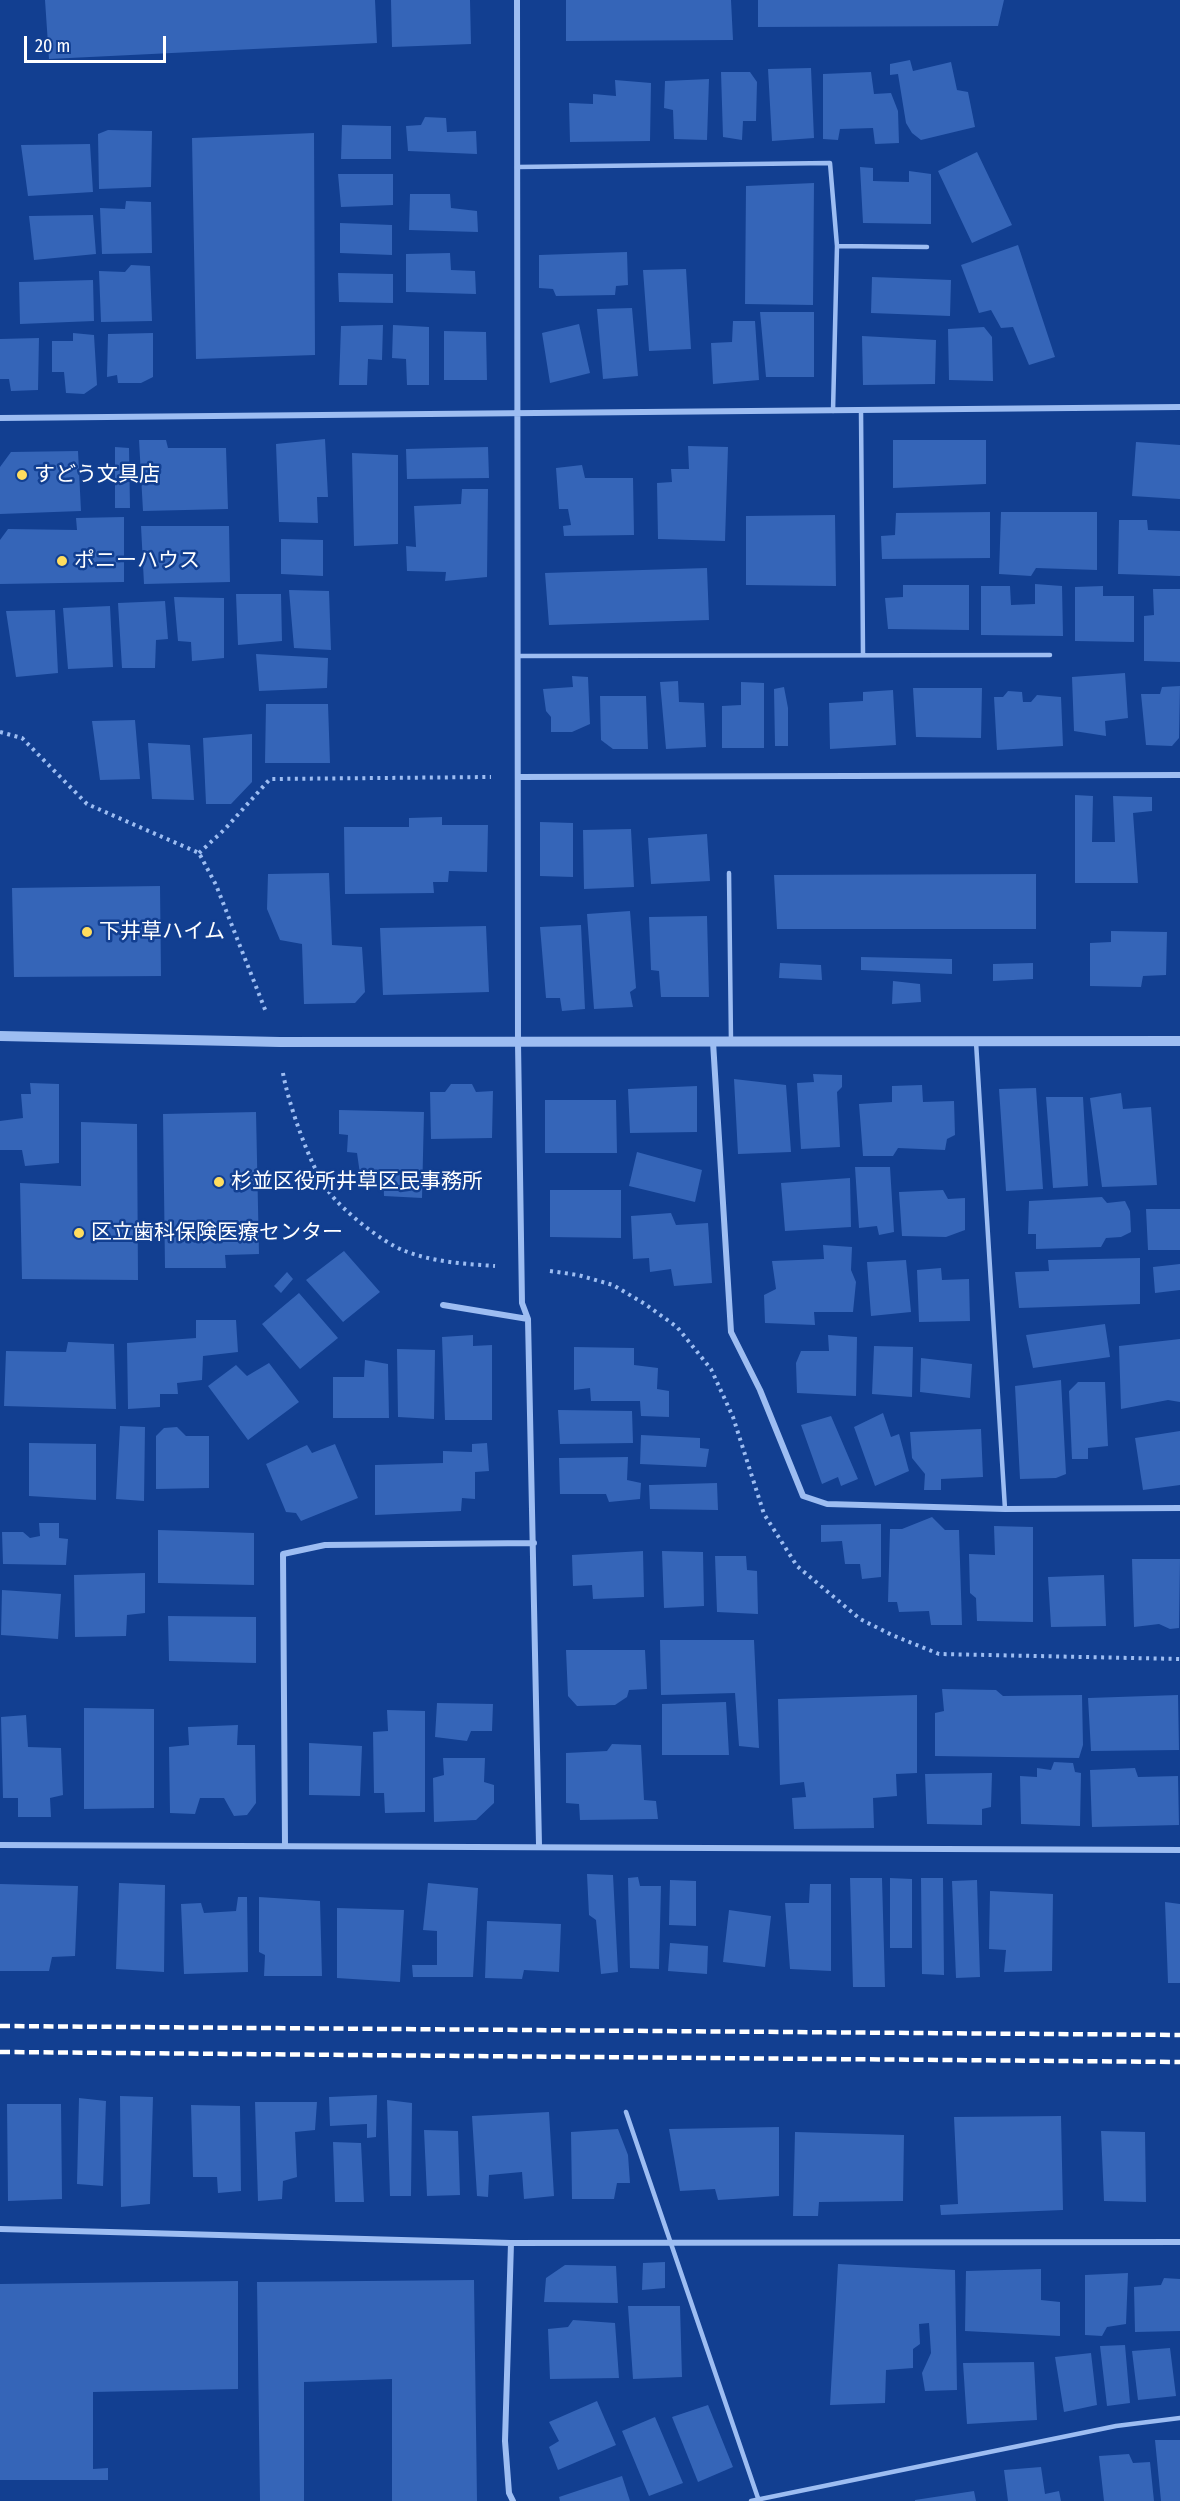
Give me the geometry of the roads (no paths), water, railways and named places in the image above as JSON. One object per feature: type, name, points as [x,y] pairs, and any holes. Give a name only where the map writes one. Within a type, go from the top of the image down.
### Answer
[{"type":"street","points":[[517,0],[518,1043],[522,1303],[528,1319],[534,1543],[538,1845]]},
{"type":"street","points":[[0,418],[1180,407]]},
{"type":"street","points":[[519,777],[1180,775]]},
{"type":"street","points":[[0,1036],[280,1042],[1180,1041]]},
{"type":"street","points":[[713,1042],[731,1332],[760,1390],[802,1496],[827,1504],[1005,1509],[1180,1508]]},
{"type":"street","points":[[443,1305],[528,1319]]},
{"type":"street","points":[[285,1845],[283,1554],[325,1545],[534,1543]]},
{"type":"street","points":[[0,1845],[538,1845],[1180,1850]]},
{"type":"street","points":[[0,2229],[511,2243],[1180,2242]]},
{"type":"street","points":[[511,2243],[505,2441],[509,2493],[513,2501]]},
{"type":"lane","points":[[518,167],[830,163],[837,246],[832,411]]},
{"type":"lane","points":[[837,246],[927,247]]},
{"type":"lane","points":[[861,411],[863,654]]},
{"type":"lane","points":[[519,656],[1050,655]]},
{"type":"lane","points":[[729,873],[730,1043]]},
{"type":"lane","points":[[976,1042],[1005,1509]]},
{"type":"lane","points":[[626,2112],[759,2500]]},
{"type":"lane","points":[[751,2501],[1116,2426],[1180,2418]]},
{"type":"railway","points":[[0,2026],[1180,2035]]},
{"type":"railway","points":[[0,2052],[1180,2062]]},
{"type":"place","name":"すどう文具店","points":[[22,475]]},
{"type":"place","name":"ポニーハウス","points":[[62,561]]},
{"type":"place","name":"下井草ハイム","points":[[87,932]]},
{"type":"place","name":"杉並区役所井草区民事務所","points":[[219,1182]]},
{"type":"place","name":"区立歯科保険医療センター","points":[[79,1233]]}]
